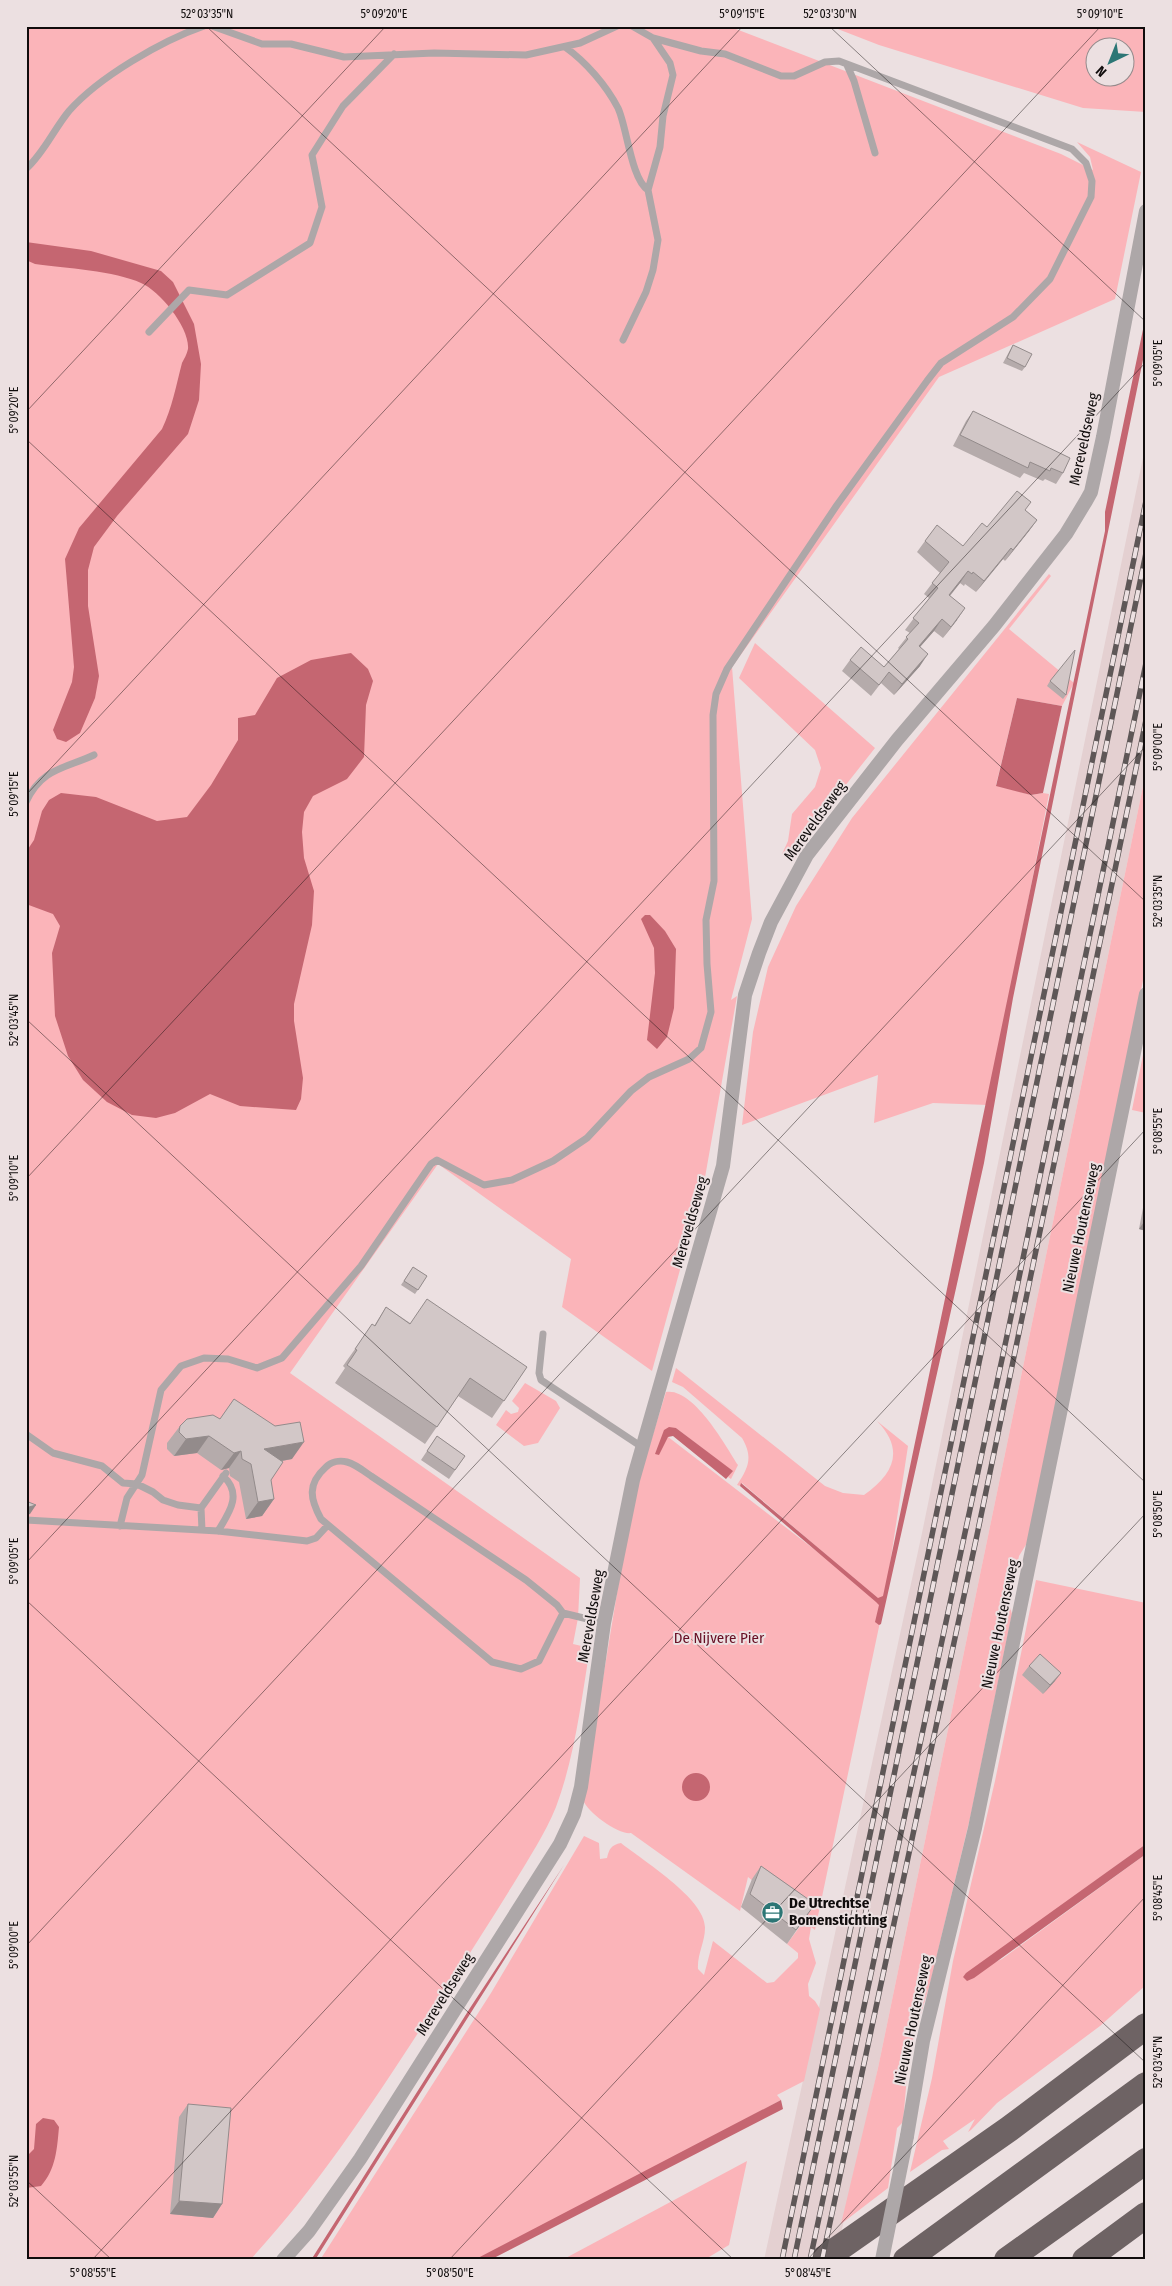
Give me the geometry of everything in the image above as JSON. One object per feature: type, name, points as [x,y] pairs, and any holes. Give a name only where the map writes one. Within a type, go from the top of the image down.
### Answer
[{"type":"highway","points":[[822,2260],[1009,2130],[1146,2026]]},
{"type":"highway","points":[[906,2260],[1146,2085]]},
{"type":"highway","points":[[1007,2260],[1146,2161]]},
{"type":"highway","points":[[1084,2260],[1146,2215]]},
{"type":"street","name":"Mereveldseweg","points":[[283,2260],[309,2231],[360,2159],[564,1836],[574,1814],[581,1787],[604,1623],[642,1447],[723,1166],[745,995],[771,922],[807,855],[897,740],[994,626],[1066,534],[1086,502],[1091,492],[1103,437],[1146,211]]},
{"type":"street","name":"Nieuwe Houtenseweg","points":[[882,2260],[907,2136],[923,2041],[974,1828],[1146,994]]},
{"type":"lane","points":[[26,169],[70,111],[104,80],[177,35],[204,26]]},
{"type":"lane","points":[[212,26],[262,44],[291,44],[344,57],[394,54],[487,53],[526,56],[565,48],[617,26]]},
{"type":"lane","points":[[120,1526],[127,1498],[138,1484],[146,1462],[156,1404],[161,1390],[181,1366],[204,1358],[228,1359],[257,1368],[282,1358],[361,1266],[431,1164],[437,1160],[484,1185],[512,1180],[553,1161],[587,1138],[631,1091],[649,1077],[690,1059],[701,1048],[711,1012],[706,920],[714,881],[713,715],[716,694],[728,668],[837,505],[927,381],[941,363],[1013,317],[1037,294],[1054,272],[1090,197],[1092,181],[1086,163],[1072,150],[839,62],[825,62],[794,76],[781,76],[725,54],[701,51],[653,38],[632,26]]},
{"type":"lane","points":[[648,190],[660,147],[663,116],[673,75],[670,63],[653,38]]},
{"type":"lane","points":[[565,48],[592,71],[611,96],[623,123],[628,150],[640,178],[648,190],[658,240],[656,257],[643,299],[623,340]]},
{"type":"lane","points":[[149,332],[189,290],[227,295],[310,243],[322,207],[312,154],[343,106],[394,54]]},
{"type":"lane","points":[[847,65],[854,80],[875,153]]},
{"type":"lane","points":[[26,802],[36,784],[46,774],[94,755]]},
{"type":"lane","points":[[543,1334],[539,1373],[541,1380],[642,1447]]},
{"type":"lane","points":[[26,1434],[53,1453],[75,1461],[89,1461],[102,1466],[123,1483],[138,1484],[163,1500],[178,1506],[201,1508]]},
{"type":"lane","points":[[564,1613],[539,1660],[521,1669],[492,1662],[321,1519],[314,1506],[312,1493],[315,1477],[331,1462],[347,1462],[371,1476],[526,1580],[564,1613],[604,1623]]},
{"type":"lane","points":[[202,1530],[201,1508],[224,1474],[233,1493],[234,1504],[218,1532]]},
{"type":"lane","points":[[26,1520],[202,1530],[307,1541],[316,1538],[328,1525]]},
{"type":"shaded area","points":[[26,242],[91,251],[161,271],[173,282],[194,324],[201,364],[199,400],[188,434],[117,516],[94,547],[88,570],[88,606],[99,676],[95,698],[80,733],[66,742],[57,739],[53,730],[72,682],[74,667],[65,559],[79,528],[162,429],[188,349],[187,340],[179,321],[165,302],[149,287],[130,279],[90,270],[35,264],[26,260]]},
{"type":"shaded area","points":[[1146,315],[1146,345],[1013,998],[984,1163],[881,1624],[879,1625],[875,1622],[879,1605],[876,1602],[740,1486],[741,1483],[878,1598],[883,1596],[1105,531],[1105,512]]},
{"type":"shaded area","points":[[1146,443],[1146,772],[878,2068],[835,2260],[764,2260],[922,1533]]},
{"type":"shaded area","points":[[351,653],[368,669],[373,681],[366,705],[364,757],[347,779],[313,796],[304,812],[302,832],[304,858],[314,891],[312,925],[294,1004],[294,1021],[303,1078],[301,1099],[296,1110],[240,1106],[210,1094],[175,1113],[156,1118],[132,1115],[107,1102],[83,1080],[68,1056],[55,1016],[52,953],[60,926],[53,914],[26,904],[26,852],[34,840],[42,811],[49,800],[61,793],[96,797],[157,821],[187,817],[211,785],[238,740],[238,718],[255,715],[277,678],[311,660]]},
{"type":"shaded area","points":[[1017,698],[1062,706],[1043,793],[1031,795],[996,786]]},
{"type":"shaded area","points":[[645,915],[650,915],[665,931],[676,949],[674,1008],[667,1037],[657,1049],[647,1040],[655,973],[654,948],[641,919]]},
{"type":"shaded area","points":[[669,1427],[676,1428],[733,1471],[726,1479],[673,1436],[668,1437],[659,1455],[655,1454],[664,1430]]},
{"type":"shaded area","points":[[696,1773],[706,1777],[710,1787],[706,1797],[696,1801],[686,1797],[682,1787],[686,1777]]},
{"type":"shaded area","points":[[1146,1844],[1146,1854],[974,1978],[967,1981],[963,1977],[966,1973]]},
{"type":"shaded area","points":[[564,1865],[315,2260],[311,2260],[470,2008]]},
{"type":"shaded area","points":[[781,2100],[783,2109],[490,2260],[474,2260]]},
{"type":"shaded area","points":[[43,2118],[54,2120],[59,2127],[55,2158],[50,2173],[41,2186],[26,2188],[26,2157],[34,2149],[36,2124]]},
{"type":"green space","points":[[26,26],[728,26],[1061,154],[1093,170],[1090,157],[1077,142],[1141,172],[1115,299],[939,377],[732,667],[752,919],[731,1000],[737,996],[704,1183],[652,1371],[562,1307],[571,1259],[438,1164],[290,1373],[580,1578],[578,1618],[573,1644],[590,1648],[577,1729],[563,1788],[552,1817],[542,1836],[469,1955],[358,2124],[279,2227],[250,2260],[26,2260]]},
{"type":"green space","points":[[830,26],[1138,26],[1146,29],[1146,112],[1083,108],[879,45]]},
{"type":"green space","points":[[1049,574],[1051,576],[1009,629],[1074,683],[1062,706],[1017,698],[996,785],[1031,795],[1049,794],[988,1105],[933,1103],[874,1123],[878,1075],[742,1125],[753,1032],[768,967],[796,906],[852,818]]},
{"type":"green space","points":[[755,643],[875,748],[822,815],[792,863],[782,854],[788,841],[792,814],[815,787],[821,768],[815,750],[739,678]]},
{"type":"green space","points":[[1146,772],[1146,966],[1027,1543],[1019,1556],[1009,1604],[1012,1614],[971,1814],[930,1984],[913,2040],[907,2076],[903,2122],[897,2128],[888,2188],[841,2224],[878,2068]]},
{"type":"green space","points":[[1146,1040],[1146,1113],[1132,1110]]},
{"type":"green space","name":"De Nijvere Pier","points":[[676,1368],[825,1486],[843,1493],[864,1495],[883,1479],[889,1470],[893,1452],[891,1442],[877,1421],[908,1446],[884,1603],[815,1930],[811,1927],[809,1939],[816,1963],[808,1984],[809,1996],[820,2009],[804,2081],[777,2095],[781,2100],[482,2260],[320,2260],[491,1993],[584,1836],[599,1843],[600,1859],[607,1858],[611,1848],[621,1843],[671,1881],[695,1905],[703,1917],[705,1928],[698,1964],[698,1969],[704,1975],[713,1941],[767,1983],[774,1982],[798,1958],[798,1953],[787,1944],[804,1921],[748,1877],[740,1911],[631,1833],[619,1831],[604,1822],[591,1811],[583,1800],[632,1502],[666,1392],[676,1393],[687,1399],[717,1432],[738,1465],[731,1479],[728,1477],[732,1471],[676,1428],[663,1433],[871,1593],[742,1483],[740,1486],[737,1485],[748,1462],[748,1451],[742,1438],[683,1387],[672,1382]]},
{"type":"green space","points":[[525,1383],[556,1401],[560,1408],[538,1443],[524,1446],[496,1425],[506,1410],[511,1414],[518,1412],[519,1408],[512,1401]]},
{"type":"green space","points":[[1036,1580],[1146,1603],[1146,1844],[963,1977],[1002,1959],[1146,1854],[1146,1985],[1100,2026],[997,2103],[971,2130],[968,2132],[975,2119],[943,2141],[949,2149],[942,2150],[910,2172],[932,2078],[953,1961],[995,1781]]},
{"type":"green space","points":[[747,2161],[729,2245],[704,2260],[562,2260]]},
{"type":"building","points":[[1013,345],[1032,354],[1025,367],[1007,358]]},
{"type":"building","points":[[973,411],[1070,458],[1063,473],[1051,468],[1050,471],[1030,462],[1028,468],[960,435]]},
{"type":"building","points":[[1017,491],[1031,502],[1025,510],[1037,520],[1013,550],[1011,548],[984,581],[973,572],[972,574],[968,571],[949,595],[965,608],[951,627],[942,619],[919,646],[928,654],[902,684],[889,672],[879,685],[850,660],[861,647],[884,667],[919,623],[913,618],[938,588],[932,583],[949,562],[925,541],[937,525],[963,546],[982,523],[987,527]]},
{"type":"building","points":[[1075,650],[1066,695],[1050,681]]},
{"type":"building","points":[[413,1267],[427,1276],[418,1290],[404,1281]]},
{"type":"building","points":[[427,1299],[527,1367],[504,1401],[470,1378],[437,1427],[347,1365],[357,1350],[355,1349],[372,1324],[375,1326],[386,1307],[410,1324]]},
{"type":"building","points":[[234,1399],[275,1426],[300,1422],[304,1442],[264,1449],[283,1462],[271,1480],[274,1499],[258,1502],[251,1464],[242,1459],[241,1451],[234,1453],[209,1436],[186,1439],[179,1432],[180,1426],[187,1419],[213,1415],[220,1419]]},
{"type":"building","points":[[437,1436],[465,1456],[455,1470],[427,1451]]},
{"type":"building","points":[[26,1501],[36,1505],[26,1507]]},
{"type":"building","points":[[1040,1654],[1061,1673],[1050,1685],[1029,1666]]},
{"type":"building","points":[[761,1866],[815,1904],[796,1930],[750,1894]]},
{"type":"building","points":[[188,2104],[231,2108],[222,2204],[179,2201]]},
{"type":"railway","points":[[782,2260],[1146,501]]},
{"type":"railway","points":[[794,2260],[1146,553]]},
{"type":"railway","points":[[810,2260],[1008,1331],[1146,663]]},
{"type":"railway","points":[[822,2260],[977,1535],[1146,720]]},
{"type":"place","name":"De Utrechtse Bomenstichting","points":[[773,1912]]}]
